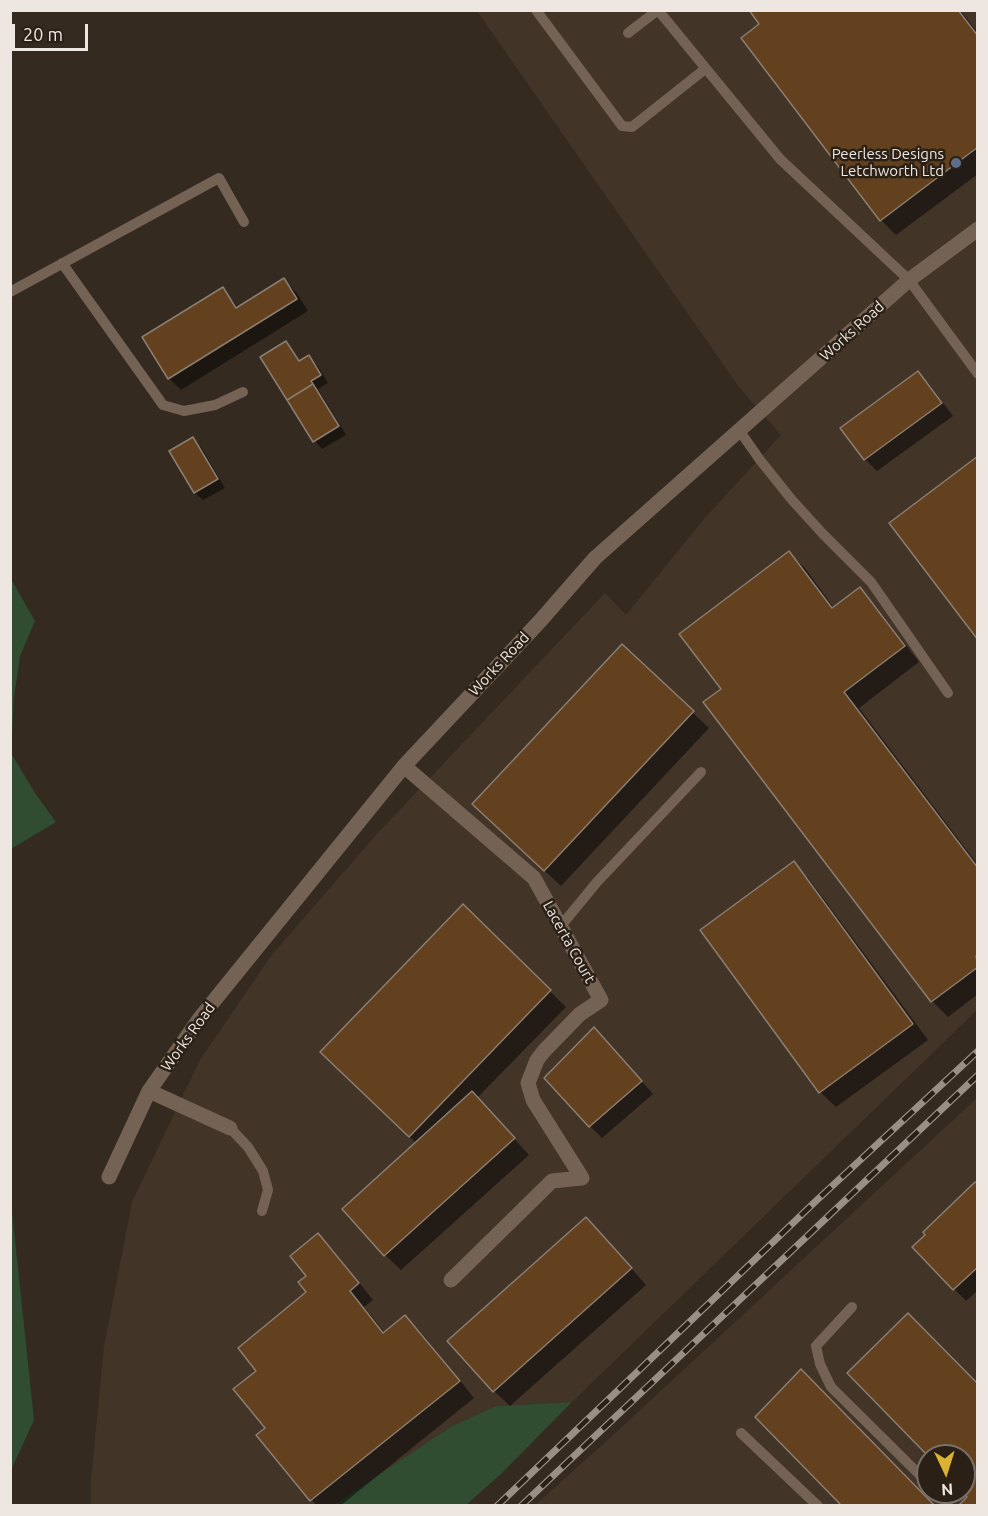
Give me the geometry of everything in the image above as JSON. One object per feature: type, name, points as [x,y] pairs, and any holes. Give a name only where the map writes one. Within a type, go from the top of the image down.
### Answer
[{"type":"street","name":"Works Road","points":[[109,1177],[149,1090],[200,1018],[404,766],[541,620],[595,558],[909,280],[978,229]]},
{"type":"street","name":"Lacerta Court","points":[[404,766],[534,879],[601,1000],[580,1014],[544,1051],[537,1060],[528,1083],[533,1100],[582,1178],[552,1181],[451,1280]]},
{"type":"street","points":[[149,1090],[230,1128]]},
{"type":"lane","points":[[536,10],[622,126],[632,127],[705,69]]},
{"type":"lane","points":[[628,33],[658,10],[780,159],[909,280],[978,374]]},
{"type":"lane","points":[[10,292],[219,178],[244,222]]},
{"type":"lane","points":[[62,263],[163,405],[184,411],[215,405],[243,392]]},
{"type":"lane","points":[[739,430],[792,500],[822,534],[871,582],[948,693]]},
{"type":"lane","points":[[560,927],[597,882],[701,772]]},
{"type":"lane","points":[[230,1128],[248,1147],[263,1171],[268,1190],[262,1211]]},
{"type":"lane","points":[[852,1307],[816,1346],[820,1364],[831,1387],[916,1470]]},
{"type":"lane","points":[[741,1433],[818,1506]]},
{"type":"shaded area","points":[[477,11],[977,11],[977,1010],[572,1402],[496,1406],[452,1426],[333,1505],[91,1506],[91,1480],[104,1347],[132,1202],[200,1060],[271,956],[375,836],[605,593],[626,615],[704,519],[781,435],[739,387]]},
{"type":"shaded area","points":[[977,1098],[977,1505],[534,1506],[611,1437]]},
{"type":"green space","points":[[10,577],[35,621],[20,656],[14,697],[12,736],[10,734]]},
{"type":"green space","points":[[11,753],[56,822],[11,849]]},
{"type":"green space","points":[[10,1193],[34,1420],[11,1470],[10,1470]]},
{"type":"green space","points":[[572,1402],[501,1474],[466,1505],[333,1505],[452,1426],[496,1406]]},
{"type":"building","points":[[749,10],[958,10],[978,36],[978,147],[880,221],[741,38],[759,24]]},
{"type":"building","points":[[284,278],[297,299],[168,379],[142,337],[223,287],[236,308]]},
{"type":"building","points":[[286,341],[299,361],[309,355],[321,375],[311,381],[313,384],[287,400],[260,357]]},
{"type":"building","points":[[918,371],[942,403],[864,460],[840,428]]},
{"type":"building","points":[[313,384],[339,426],[313,442],[287,400]]},
{"type":"building","points":[[193,437],[218,479],[194,493],[169,451]]},
{"type":"building","points":[[978,456],[978,640],[889,523]]},
{"type":"building","points":[[789,551],[832,608],[860,587],[905,646],[844,692],[978,868],[978,955],[976,956],[978,967],[931,1002],[703,702],[721,689],[679,634]]},
{"type":"building","points":[[622,644],[694,711],[544,871],[472,804]]},
{"type":"building","points":[[794,861],[913,1024],[819,1093],[700,930]]},
{"type":"building","points":[[463,904],[551,990],[409,1137],[320,1052]]},
{"type":"building","points":[[594,1027],[642,1081],[589,1127],[544,1078]]},
{"type":"building","points":[[472,1091],[515,1138],[384,1256],[342,1209]]},
{"type":"building","points":[[975,1182],[978,1184],[978,1267],[953,1290],[912,1247],[925,1235],[923,1232]]},
{"type":"building","points":[[586,1217],[632,1268],[493,1392],[447,1341]]},
{"type":"building","points":[[318,1233],[359,1283],[350,1291],[383,1333],[405,1315],[460,1381],[310,1501],[256,1435],[265,1428],[233,1389],[256,1371],[238,1348],[306,1292],[298,1282],[306,1276],[290,1256]]},
{"type":"building","points":[[908,1313],[978,1384],[978,1506],[958,1506],[976,1504],[976,1444],[916,1444],[847,1373]]},
{"type":"building","points":[[801,1369],[916,1487],[916,1504],[935,1506],[842,1506],[755,1417]]},
{"type":"railway","points":[[497,1506],[817,1200],[978,1051]]},
{"type":"railway","points":[[521,1506],[978,1075]]},
{"type":"place","name":"Peerless Designs Letchworth Ltd","points":[[956,163]]}]
